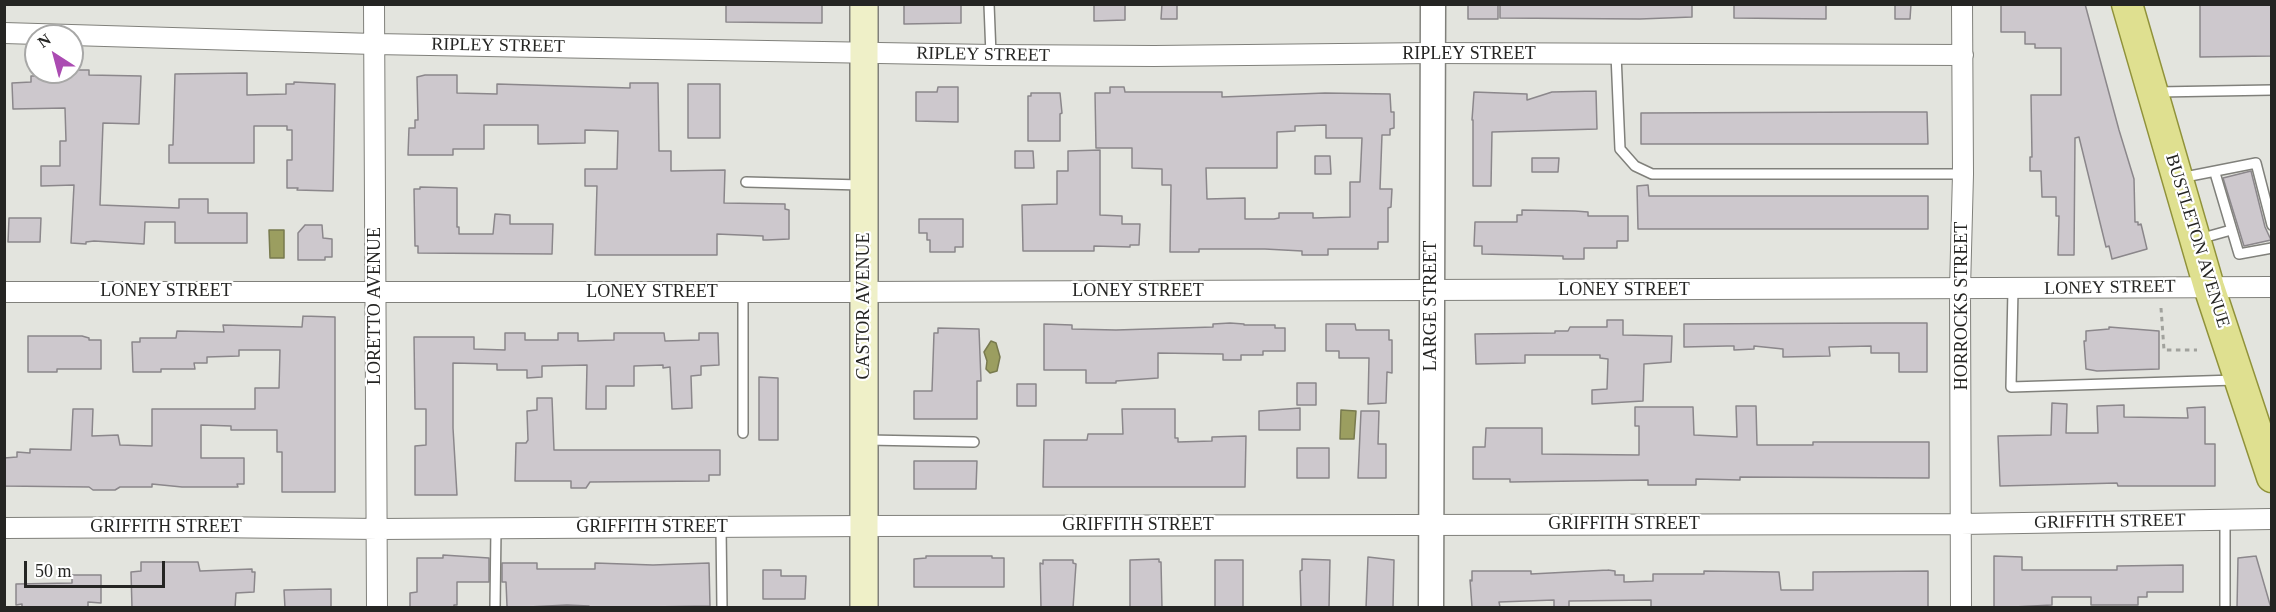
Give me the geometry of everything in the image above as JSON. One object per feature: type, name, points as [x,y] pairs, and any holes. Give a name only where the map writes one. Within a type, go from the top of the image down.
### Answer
[{"type":"main road","name":"CASTOR AVENUE","points":[[864,4],[864,608]]},
{"type":"main road","name":"BUSTLETON AVENUE","points":[[2127,4],[2209,286],[2271,477]]},
{"type":"street","name":"LORETTO AVENUE","points":[[374,4],[377,608]]},
{"type":"street","name":"LARGE STREET","points":[[1431,608],[1433,4]]},
{"type":"street","name":"HORROCKS STREET","points":[[1961,608],[1962,4]]},
{"type":"street","name":"RIPLEY STREET","points":[[4,33],[374,44],[991,55],[1432,53],[1963,55]]},
{"type":"street","name":"LONEY STREET","points":[[4,292],[864,292],[2271,287]]},
{"type":"street","name":"GRIFFITH STREET","points":[[4,528],[1961,524],[2271,519]]},
{"type":"lane","points":[[989,4],[991,55]]},
{"type":"lane","points":[[1616,54],[1620,149],[1635,165],[1652,174],[1963,174]]},
{"type":"lane","points":[[2153,92],[2271,90]]},
{"type":"lane","points":[[2178,179],[2207,171],[2215,173],[2256,163],[2259,188],[2269,219]]},
{"type":"lane","points":[[2215,173],[2224,197],[2239,254],[2271,248]]},
{"type":"lane","points":[[746,182],[864,186]]},
{"type":"lane","points":[[2195,240],[2232,227]]},
{"type":"lane","points":[[2013,289],[2012,387],[2239,380]]},
{"type":"lane","points":[[743,292],[743,432]]},
{"type":"lane","points":[[864,440],[974,442]]},
{"type":"lane","points":[[2225,521],[2225,608]]},
{"type":"lane","points":[[721,527],[722,608]]},
{"type":"lane","points":[[495,608],[496,528]]},
{"type":"path","points":[[2161,308],[2164,350],[2197,350]]},
{"type":"shaded area","points":[[269,230],[284,230],[284,258],[270,258]]},
{"type":"shaded area","points":[[991,341],[996,343],[1000,357],[997,371],[990,373],[986,369],[987,361],[984,352]]},
{"type":"shaded area","points":[[1341,410],[1356,411],[1354,439],[1340,439]]},
{"type":"building","points":[[726,4],[822,4],[822,23],[726,22]]},
{"type":"building","points":[[904,4],[961,4],[961,23],[904,24]]},
{"type":"building","points":[[1094,4],[1125,4],[1125,20],[1094,21]]},
{"type":"building","points":[[1162,4],[1177,4],[1177,19],[1161,19]]},
{"type":"building","points":[[1468,4],[1498,4],[1498,19],[1468,19]]},
{"type":"building","points":[[1500,4],[1692,4],[1692,17],[1500,18]]},
{"type":"building","points":[[1734,4],[1826,4],[1826,19],[1734,18]]},
{"type":"building","points":[[1895,4],[1911,4],[1910,19],[1895,19]]},
{"type":"building","points":[[2001,4],[2085,4],[2134,179],[2135,222],[2138,222],[2138,225],[2141,224],[2147,249],[2112,259],[2109,246],[2106,247],[2079,137],[2075,138],[2074,255],[2058,255],[2059,216],[2056,216],[2056,197],[2042,197],[2041,171],[2030,171],[2030,157],[2032,157],[2031,95],[2061,95],[2061,48],[2035,48],[2035,44],[2025,44],[2025,32],[2001,32]]},
{"type":"building","points":[[2200,4],[2271,4],[2271,56],[2200,57]]},
{"type":"building","points":[[84,70],[89,70],[89,75],[141,76],[139,124],[103,123],[100,205],[179,208],[179,199],[208,199],[208,213],[247,213],[247,243],[175,243],[175,222],[145,222],[144,244],[94,241],[86,242],[86,244],[71,243],[74,185],[41,186],[41,166],[60,166],[60,141],[66,141],[65,108],[13,109],[12,83],[84,84]]},
{"type":"building","points":[[247,73],[247,95],[286,94],[286,84],[294,84],[294,82],[335,84],[333,191],[287,188],[287,160],[292,160],[292,130],[287,130],[287,126],[254,126],[254,163],[169,163],[169,145],[173,145],[175,74]]},
{"type":"building","points":[[457,75],[457,93],[497,94],[497,84],[630,88],[630,83],[658,83],[659,151],[671,151],[671,171],[725,170],[724,203],[785,204],[785,209],[789,210],[789,239],[763,240],[763,236],[717,234],[717,255],[595,255],[597,186],[585,186],[585,169],[617,169],[618,131],[585,130],[585,143],[538,144],[538,125],[484,125],[484,149],[453,149],[453,155],[408,155],[409,128],[415,128],[415,120],[418,120],[417,77]]},
{"type":"building","points":[[688,84],[720,84],[720,138],[688,138]]},
{"type":"building","points":[[938,87],[958,87],[958,122],[916,121],[916,92],[937,92]]},
{"type":"building","points":[[1110,87],[1124,87],[1125,92],[1222,92],[1222,97],[1325,93],[1390,94],[1391,112],[1394,112],[1394,128],[1390,129],[1390,135],[1382,135],[1380,189],[1392,189],[1391,207],[1388,208],[1388,242],[1378,242],[1378,249],[1328,249],[1328,255],[1302,255],[1302,251],[1265,249],[1199,249],[1199,252],[1170,252],[1171,185],[1162,185],[1162,169],[1132,168],[1132,148],[1096,148],[1095,93],[1110,93]],"holes":[[[1326,125],[1326,138],[1362,138],[1360,182],[1350,182],[1350,217],[1313,218],[1313,213],[1279,213],[1279,218],[1274,219],[1245,219],[1245,198],[1207,199],[1206,168],[1277,168],[1277,132],[1295,131],[1295,126]]]},
{"type":"building","points":[[1596,91],[1597,129],[1492,132],[1491,186],[1473,186],[1474,92],[1527,94],[1527,100],[1552,92]]},
{"type":"building","points":[[1031,93],[1060,93],[1062,113],[1060,114],[1060,141],[1028,141],[1028,96],[1031,96]]},
{"type":"building","points":[[1927,112],[1928,144],[1641,144],[1641,113]]},
{"type":"building","points":[[1100,150],[1100,215],[1122,216],[1122,224],[1140,224],[1139,245],[1094,246],[1094,251],[1023,251],[1022,205],[1057,204],[1057,171],[1068,171],[1068,151]]},
{"type":"building","points":[[1015,151],[1033,151],[1034,168],[1015,168]]},
{"type":"building","points":[[1315,156],[1330,156],[1331,174],[1315,174]]},
{"type":"building","points":[[1532,158],[1559,158],[1558,172],[1532,172]]},
{"type":"building","points":[[2251,171],[2265,227],[2271,240],[2244,246],[2223,178]]},
{"type":"building","points":[[1648,185],[1649,196],[1928,196],[1928,229],[1638,229],[1637,186]]},
{"type":"building","points":[[420,187],[457,188],[459,234],[493,234],[495,214],[510,215],[510,224],[553,224],[552,254],[418,253],[418,246],[415,246],[414,189],[420,189]]},
{"type":"building","points":[[1522,210],[1588,212],[1588,216],[1628,216],[1628,241],[1617,241],[1617,248],[1584,248],[1584,259],[1563,259],[1563,256],[1482,254],[1482,246],[1474,246],[1475,222],[1517,222],[1517,215],[1522,215]]},
{"type":"building","points":[[9,218],[41,218],[40,242],[8,242]]},
{"type":"building","points":[[919,219],[963,219],[963,247],[955,247],[955,252],[930,252],[930,240],[927,240],[927,233],[919,233]]},
{"type":"building","points":[[305,225],[322,225],[323,238],[332,239],[332,257],[325,257],[325,260],[298,260],[298,233]]},
{"type":"building","points":[[303,316],[335,317],[335,492],[282,492],[282,452],[277,452],[277,430],[231,430],[231,426],[201,425],[201,458],[244,458],[244,484],[237,484],[238,487],[182,487],[152,484],[152,487],[120,487],[115,490],[93,490],[89,487],[4,486],[4,458],[17,457],[17,452],[30,453],[30,449],[71,450],[73,409],[93,409],[92,436],[118,435],[120,445],[152,446],[152,409],[255,409],[255,388],[279,388],[280,350],[239,350],[239,356],[207,357],[207,363],[194,363],[195,369],[133,372],[132,342],[140,342],[140,338],[176,338],[177,331],[224,332],[223,325],[302,327]]},
{"type":"building","points":[[1607,320],[1623,320],[1623,335],[1672,336],[1671,362],[1644,364],[1643,401],[1592,404],[1592,390],[1607,389],[1608,359],[1600,358],[1600,355],[1525,355],[1525,363],[1476,364],[1475,334],[1555,333],[1555,331],[1568,331],[1570,327],[1607,327]]},
{"type":"building","points":[[1927,323],[1927,372],[1899,372],[1899,353],[1871,353],[1871,346],[1829,347],[1830,356],[1783,357],[1783,349],[1754,346],[1754,349],[1734,350],[1734,346],[1684,347],[1684,324]]},
{"type":"building","points":[[1044,324],[1072,325],[1072,329],[1116,330],[1213,327],[1213,324],[1275,325],[1275,328],[1285,328],[1285,351],[1263,351],[1263,355],[1241,355],[1241,360],[1223,360],[1223,354],[1158,353],[1158,378],[1116,381],[1116,383],[1086,383],[1086,370],[1044,370]]},
{"type":"building","points":[[1326,324],[1355,324],[1356,330],[1389,330],[1389,340],[1392,340],[1392,373],[1387,372],[1386,403],[1368,404],[1369,358],[1339,358],[1339,351],[1326,351]]},
{"type":"building","points":[[2109,327],[2159,331],[2159,369],[2097,371],[2086,369],[2084,341],[2086,341],[2086,331],[2109,329]]},
{"type":"building","points":[[938,328],[979,329],[981,381],[977,381],[977,419],[914,419],[914,391],[932,391],[934,333],[938,333]]},
{"type":"building","points":[[505,333],[525,333],[525,340],[558,340],[558,333],[578,333],[578,341],[614,340],[614,333],[664,333],[665,341],[699,340],[699,333],[718,333],[719,365],[701,366],[701,375],[691,376],[692,408],[672,409],[670,367],[663,368],[663,365],[634,366],[634,386],[606,386],[606,409],[586,409],[587,365],[542,366],[542,377],[527,378],[527,370],[497,370],[497,364],[453,363],[453,428],[457,495],[415,495],[415,446],[426,445],[426,409],[415,409],[414,337],[474,337],[474,349],[505,350]]},
{"type":"building","points":[[28,336],[82,336],[89,340],[101,340],[101,369],[57,369],[57,372],[28,372]]},
{"type":"building","points":[[759,377],[778,378],[778,440],[759,440]]},
{"type":"building","points":[[1297,383],[1316,383],[1316,405],[1297,405]]},
{"type":"building","points":[[1017,384],[1036,384],[1036,406],[1017,406]]},
{"type":"building","points":[[537,398],[552,398],[554,450],[720,450],[720,475],[709,475],[709,481],[590,482],[586,488],[571,488],[571,481],[515,481],[516,443],[526,443],[528,440],[527,411],[537,410]]},
{"type":"building","points":[[2052,403],[2067,404],[2066,433],[2098,433],[2097,406],[2124,405],[2124,417],[2188,418],[2187,408],[2205,407],[2205,444],[2215,444],[2215,486],[2118,486],[2117,483],[2000,486],[1998,436],[2051,435]]},
{"type":"building","points":[[1736,406],[1756,406],[1757,445],[1813,445],[1813,442],[1929,442],[1929,478],[1740,477],[1740,480],[1696,479],[1696,485],[1648,485],[1648,480],[1510,482],[1510,479],[1473,479],[1473,447],[1485,447],[1486,428],[1542,428],[1542,454],[1639,455],[1639,426],[1635,426],[1635,407],[1693,407],[1694,435],[1737,437]]},
{"type":"building","points":[[1300,408],[1300,430],[1259,430],[1259,411]]},
{"type":"building","points":[[1122,409],[1175,409],[1175,438],[1178,438],[1178,442],[1212,441],[1212,437],[1246,436],[1245,487],[1043,487],[1044,440],[1087,440],[1088,434],[1123,434]]},
{"type":"building","points":[[1361,411],[1379,411],[1378,444],[1386,444],[1386,478],[1358,478]]},
{"type":"building","points":[[1297,448],[1329,448],[1329,478],[1297,478]]},
{"type":"building","points":[[914,461],[977,461],[976,489],[914,489]]},
{"type":"building","points":[[443,555],[489,558],[489,582],[457,582],[457,605],[454,605],[454,608],[410,608],[410,593],[417,592],[417,558],[443,558]]},
{"type":"building","points":[[926,556],[1004,558],[1004,587],[914,587],[914,559],[926,558]]},
{"type":"building","points":[[1994,556],[2022,557],[2022,570],[2117,570],[2117,566],[2183,565],[2183,592],[2147,592],[2147,597],[2138,597],[2138,605],[2091,605],[2091,597],[2052,597],[2052,605],[1994,608]]},
{"type":"building","points":[[2256,556],[2271,608],[2237,608],[2238,558]]},
{"type":"building","points":[[1368,557],[1394,560],[1393,607],[1366,608]]},
{"type":"building","points":[[1159,559],[1161,562],[1162,608],[1130,608],[1130,560]]},
{"type":"building","points":[[1302,559],[1330,560],[1329,608],[1301,608]]},
{"type":"building","points":[[1043,560],[1073,560],[1076,564],[1073,608],[1041,608],[1040,563],[1043,564]]},
{"type":"building","points":[[1215,560],[1243,560],[1243,608],[1215,608]]},
{"type":"building","points":[[141,562],[198,562],[200,571],[252,569],[252,572],[255,572],[254,592],[236,593],[235,608],[132,608],[131,572],[141,571]]},
{"type":"building","points":[[502,563],[537,563],[537,569],[595,569],[595,563],[653,565],[709,563],[710,606],[589,608],[589,606],[567,605],[509,608],[506,582],[502,582]]},
{"type":"building","points":[[763,570],[781,570],[781,576],[806,576],[805,599],[763,599]]},
{"type":"building","points":[[1472,571],[1531,571],[1531,574],[1615,571],[1615,575],[1624,575],[1624,582],[1653,581],[1653,574],[1704,574],[1704,571],[1779,572],[1781,590],[1813,590],[1813,572],[1928,571],[1928,608],[1651,608],[1651,600],[1569,601],[1569,608],[1554,608],[1554,600],[1499,602],[1500,607],[1472,607],[1470,580],[1472,581]]},
{"type":"building","points":[[72,575],[101,575],[101,603],[88,602],[88,608],[22,608],[22,604],[16,605],[16,584],[72,583]]},
{"type":"building","points":[[331,589],[331,608],[285,608],[284,590]]}]
